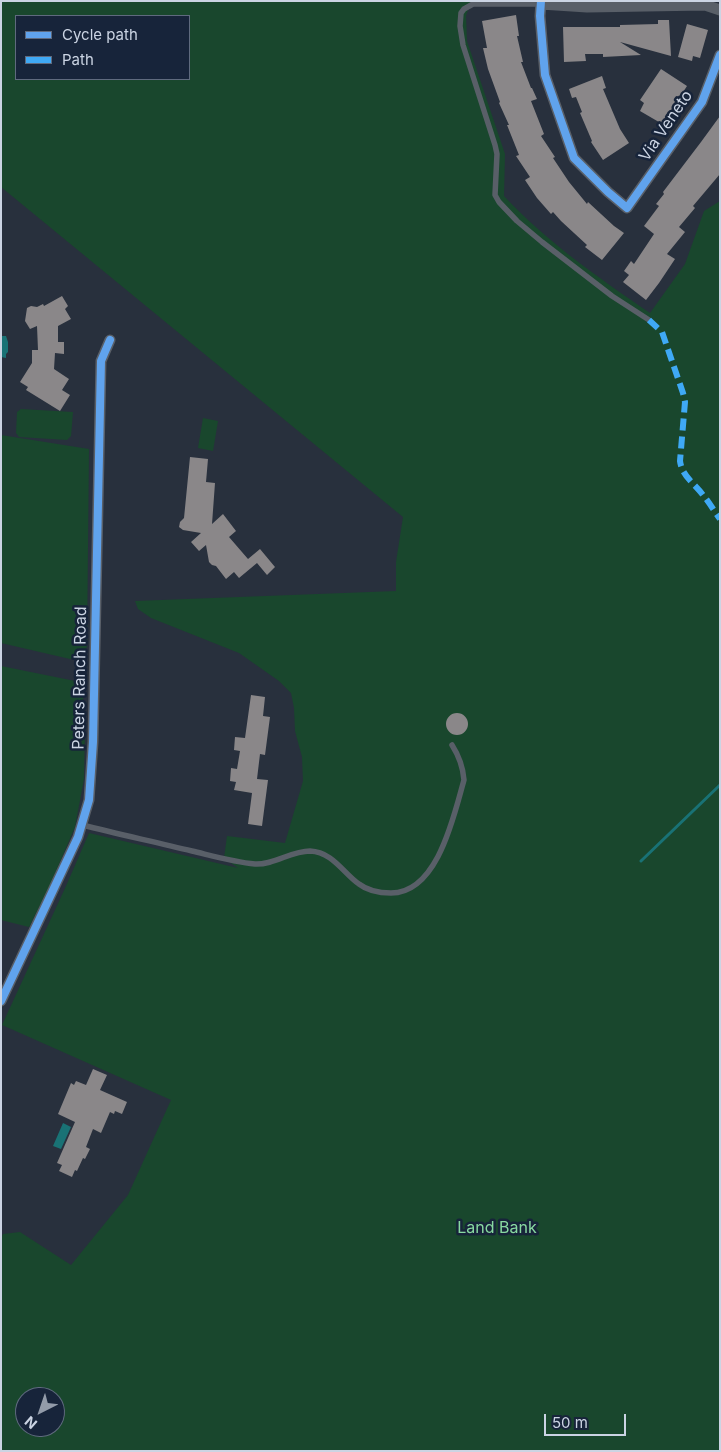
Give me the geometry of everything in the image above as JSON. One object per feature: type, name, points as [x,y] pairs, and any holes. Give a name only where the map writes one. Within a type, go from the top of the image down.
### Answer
[{"type":"street","points":[[541,2],[587,7],[705,4],[720,10]]},
{"type":"street","name":"Via Veneto","points":[[541,2],[540,16],[545,75],[574,158],[626,208],[702,102],[720,55]]},
{"type":"street","name":"Peters Ranch Road","points":[[1,1001],[78,838],[89,800],[93,742],[101,361],[110,340]]},
{"type":"lane","points":[[541,2],[473,4],[464,8],[461,13],[460,26],[463,45],[497,154],[495,195],[517,221],[542,242],[612,296],[649,320]]},
{"type":"lane","points":[[82,825],[256,864],[264,864],[301,852],[312,851],[336,862],[359,884],[376,892],[396,893],[418,883],[434,865],[444,844],[464,780],[463,769],[452,745]]},
{"type":"green space","name":"Land Bank","points":[[1,1],[471,1],[466,16],[467,41],[505,154],[504,196],[556,244],[650,313],[685,264],[704,211],[720,201],[720,1451],[1,1451],[1,1238],[3,1234],[20,1232],[71,1265],[128,1195],[171,1100],[2,1025],[89,833],[238,868],[224,858],[227,836],[285,843],[303,781],[302,757],[295,731],[291,693],[279,681],[239,653],[151,618],[138,609],[135,601],[396,591],[396,562],[403,517],[1,187]]},
{"type":"green space","points":[[21,409],[73,412],[71,436],[67,440],[19,437],[16,433],[17,412]]},
{"type":"green space","points":[[203,418],[218,421],[213,451],[198,448]]},
{"type":"green space","points":[[1,435],[89,449],[87,646],[83,658],[70,659],[1,643]]},
{"type":"green space","points":[[1,666],[85,683],[79,724],[85,725],[84,779],[75,827],[50,885],[29,927],[1,920]]},
{"type":"shaded area","points":[[1,336],[6,336],[8,342],[6,358],[1,357]]},
{"type":"shaded area","points":[[63,1123],[71,1127],[61,1149],[53,1146]]},
{"type":"building","points":[[516,15],[519,36],[517,36],[523,62],[521,62],[537,99],[531,101],[544,134],[541,136],[569,182],[587,204],[588,202],[624,233],[602,260],[585,247],[587,245],[553,212],[551,214],[537,198],[525,180],[530,177],[516,156],[519,155],[488,69],[483,48],[487,48],[482,21]]},
{"type":"building","points":[[658,20],[669,20],[671,56],[620,42],[641,55],[603,57],[603,54],[585,54],[586,61],[564,62],[563,27],[620,27],[620,25],[658,24]]},
{"type":"building","points":[[687,24],[708,30],[700,58],[693,56],[692,61],[678,57]]},
{"type":"building","points":[[661,69],[687,86],[664,125],[640,111],[644,103],[640,100]]},
{"type":"building","points":[[602,76],[606,88],[603,89],[620,129],[629,143],[603,160],[591,142],[576,97],[572,98],[569,89]]},
{"type":"building","points":[[720,116],[720,174],[693,206],[695,208],[679,227],[685,232],[667,254],[675,259],[646,300],[623,282],[629,275],[624,271],[631,261],[634,264],[654,234],[644,226],[659,206],[656,204],[664,194],[663,192]]},
{"type":"building","points":[[62,296],[68,306],[65,309],[71,319],[58,326],[58,342],[64,342],[64,354],[55,353],[54,369],[69,379],[62,390],[70,395],[60,411],[26,390],[28,387],[20,382],[32,363],[32,350],[38,350],[37,326],[30,329],[25,321],[27,308],[43,304],[44,306]]},
{"type":"building","points":[[190,457],[208,459],[206,482],[215,483],[212,524],[223,514],[236,531],[229,537],[248,559],[260,549],[275,567],[267,575],[257,563],[239,578],[234,572],[226,579],[216,566],[209,562],[206,545],[199,551],[191,542],[201,533],[183,530],[179,527],[180,522],[184,518]]},
{"type":"building","points":[[251,695],[265,697],[263,716],[270,717],[265,755],[260,754],[257,779],[268,780],[262,826],[248,824],[252,793],[234,790],[236,782],[230,781],[231,768],[237,769],[240,751],[234,750],[235,737],[245,738]]},
{"type":"building","points":[[457,713],[467,720],[468,724],[461,734],[457,735],[447,728],[446,724],[453,714]]},
{"type":"building","points":[[93,1069],[107,1075],[100,1090],[127,1102],[122,1114],[115,1111],[114,1114],[110,1112],[101,1133],[93,1129],[86,1147],[90,1149],[72,1177],[59,1171],[62,1165],[57,1163],[75,1122],[58,1114],[71,1083],[74,1085],[76,1081],[86,1085]]},
{"type":"waterway","points":[[641,861],[720,785]]},
{"type":"marked path","points":[[649,320],[662,332],[685,402],[681,466],[720,519]]},
{"type":"cycle path","points":[[541,1],[540,16],[545,75],[574,158],[627,208],[702,102],[720,55]]},
{"type":"cycle path","points":[[1,1001],[78,837],[89,800],[93,742],[101,361],[110,340]]}]
